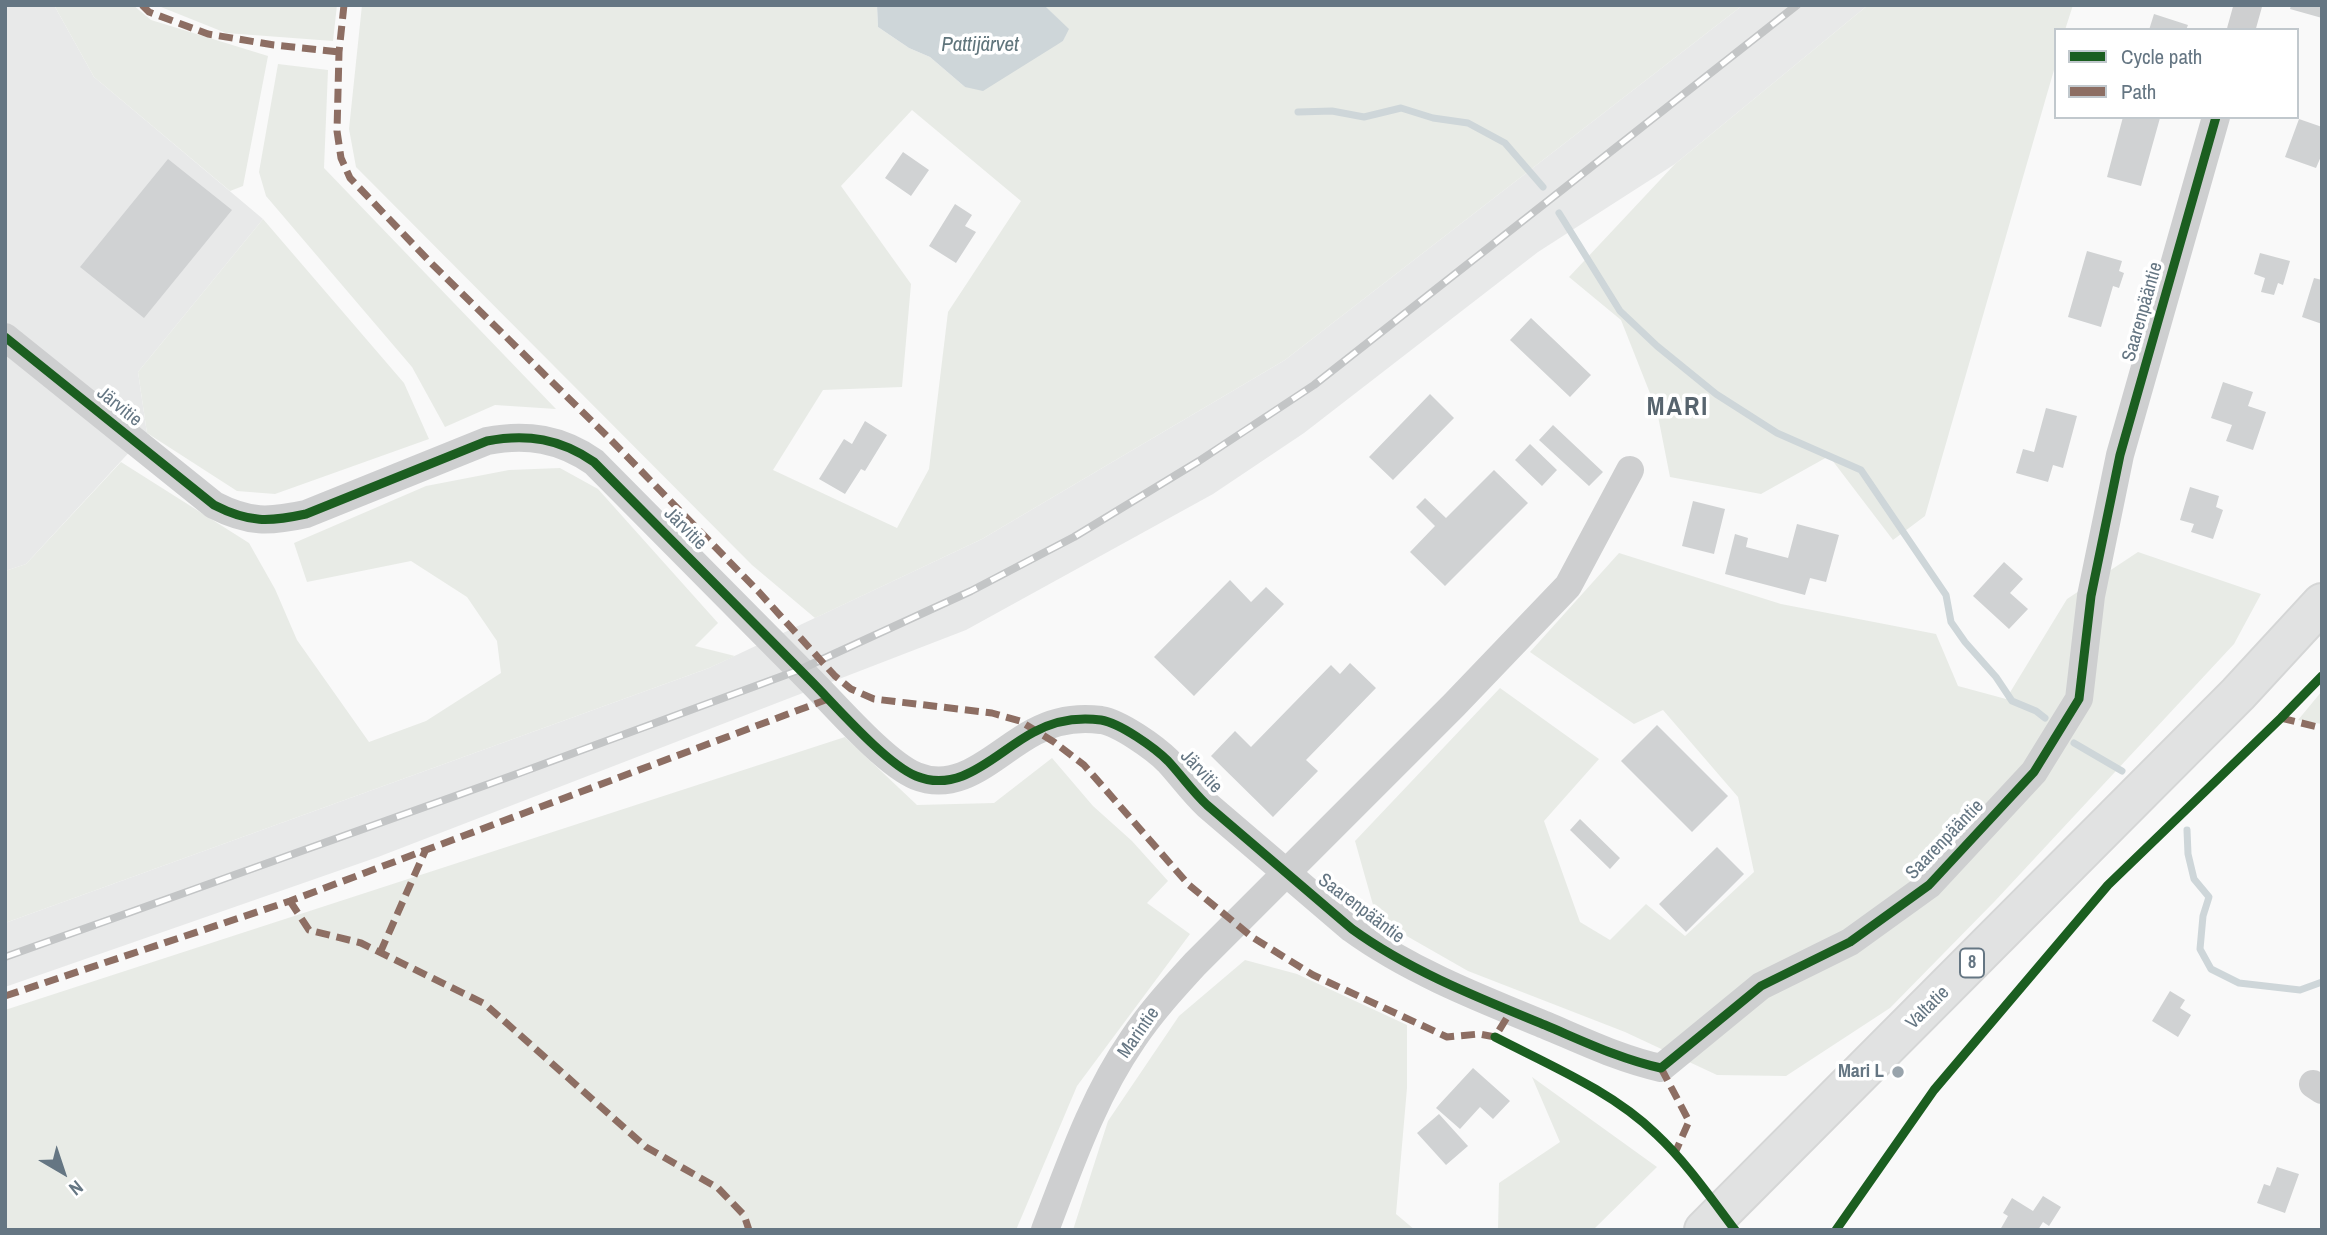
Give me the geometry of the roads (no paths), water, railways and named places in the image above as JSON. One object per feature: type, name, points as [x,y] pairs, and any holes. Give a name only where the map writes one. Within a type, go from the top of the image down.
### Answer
[{"type":"highway","name":"Valtatie","points":[[2238,694],[2322,585]]},
{"type":"highway","name":"Valtatie","points":[[1704,1230],[2003,933],[2238,694],[2322,603]]},
{"type":"street","points":[[2242,28],[2248,5]]},
{"type":"street","name":"Saarenpääntie","points":[[1287,873],[1352,929],[1400,961],[1632,1062],[1661,1068],[1761,986],[1850,942],[1929,885],[2034,772],[2079,699],[2091,596],[2120,455],[2215,119]]},
{"type":"street","name":"Järvitie","points":[[5,337],[214,505],[236,516],[256,520],[278,520],[306,514],[487,441],[529,437],[552,441],[578,451],[594,462],[828,699],[901,769],[936,782],[949,780],[980,768],[1036,730],[1057,722],[1104,720],[1127,731],[1166,759],[1203,802],[1287,873]]},
{"type":"street","name":"Marintie","points":[[1045,1230],[1091,1114],[1132,1040],[1161,1001],[1568,586],[1630,470]]},
{"type":"water","name":"Pattijärvet","points":[[877,5],[1044,5],[1069,29],[1063,41],[983,91],[965,87],[930,57],[909,48],[878,27]]},
{"type":"waterway","points":[[1298,112],[1332,111],[1364,117],[1401,108],[1433,118],[1468,123],[1505,143],[1543,187]]},
{"type":"waterway","points":[[1559,213],[1620,311],[1657,346],[1716,394],[1777,433],[1861,470],[1946,595],[1951,622],[1965,642],[1996,677],[2012,701],[2036,711],[2045,718]]},
{"type":"waterway","points":[[2074,743],[2122,771]]},
{"type":"waterway","points":[[2187,830],[2188,854],[2194,879],[2209,897],[2203,916],[2200,949],[2211,969],[2239,983],[2300,990],[2322,982]]},
{"type":"railway","points":[[5,957],[799,670],[971,591],[1074,537],[1199,461],[1314,385],[1797,5]]},
{"type":"place","name":"Mari L","points":[[1898,1072]]},
{"type":"district","name":"MARI","points":[[1678,408]]}]
